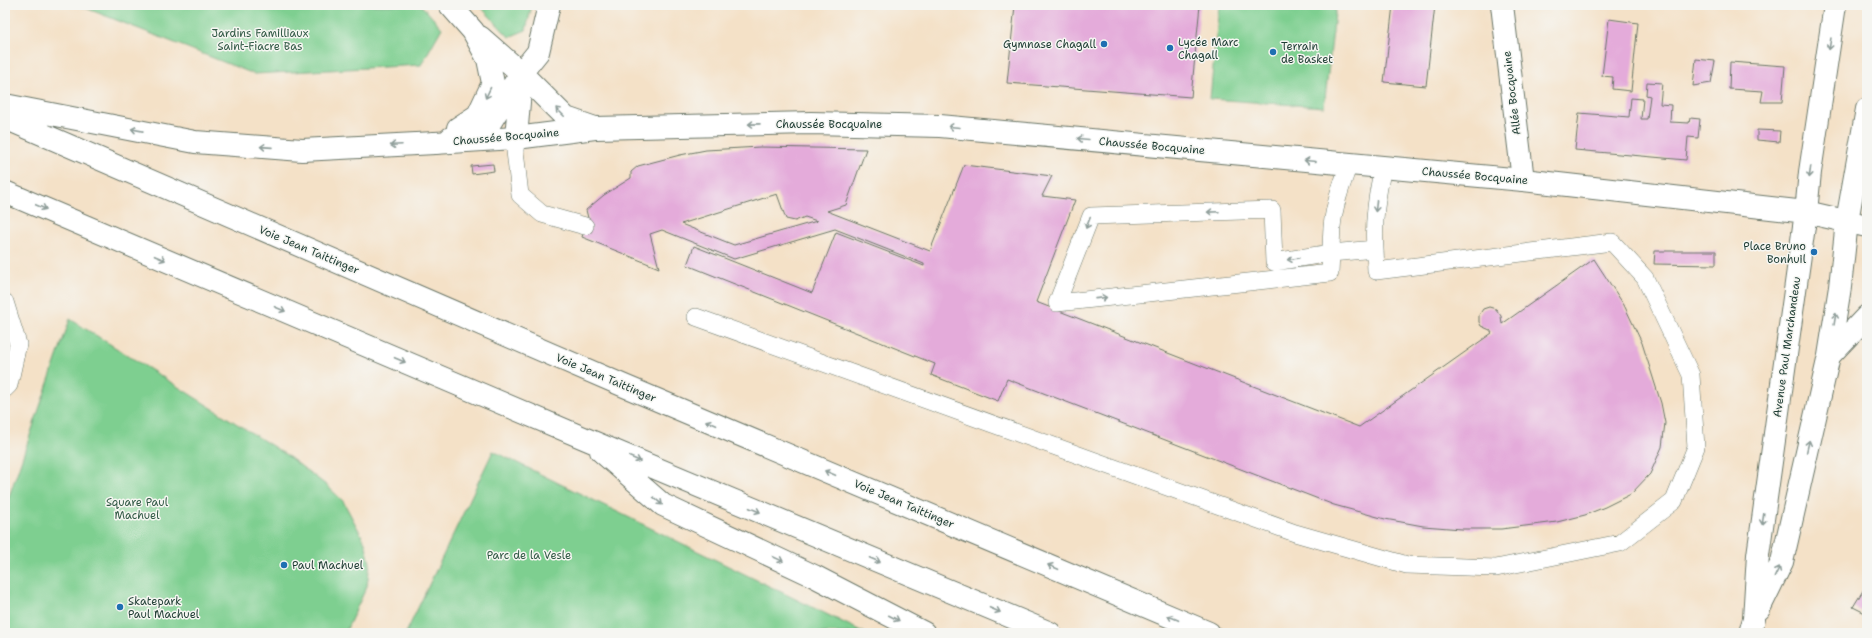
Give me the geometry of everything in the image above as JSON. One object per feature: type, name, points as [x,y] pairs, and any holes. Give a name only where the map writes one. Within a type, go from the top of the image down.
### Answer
[{"type":"main road","points":[[450,5],[473,31],[521,73],[566,118],[595,128]]},
{"type":"main road","points":[[5,105],[195,142],[302,150],[435,143],[488,126],[521,73],[538,52],[549,5]]},
{"type":"main road","name":"Allée Bocquaine","points":[[1502,5],[1523,180]]},
{"type":"main road","name":"Avenue Paul Marchandeau","points":[[1752,626],[1758,555],[1806,212],[1810,172],[1836,5]]},
{"type":"main road","points":[[435,143],[478,115],[493,84],[488,59],[473,31]]},
{"type":"main road","points":[[516,138],[521,73]]},
{"type":"main road","name":"Avenue Paul Marchandeau","points":[[1752,626],[1782,562],[1829,356],[1840,287],[1857,223],[1867,109]]},
{"type":"main road","name":"Voie Jean Taittinger","points":[[5,118],[622,385],[1209,633]]},
{"type":"main road","name":"Chaussée Bocquaine","points":[[435,143],[516,138],[595,128],[811,123],[940,126],[1523,180],[1806,212],[1857,223]]},
{"type":"main road","points":[[5,192],[586,439],[1050,633]]},
{"type":"main road","points":[[1829,356],[1867,316]]},
{"type":"main road","points":[[586,439],[663,506],[814,576],[924,633]]},
{"type":"lane","points":[[516,138],[515,151],[520,195],[542,214],[585,226]]},
{"type":"lane","points":[[1349,164],[1338,195],[1332,226],[1332,253],[1330,273],[1057,303],[1091,216],[1272,210],[1274,262],[1332,253],[1375,249]]},
{"type":"lane","points":[[696,316],[1295,533],[1407,565],[1496,568],[1620,543],[1674,501],[1696,447],[1691,375],[1645,278],[1612,242],[1376,271],[1373,226],[1376,199],[1383,167]]},
{"type":"lane","points":[[5,302],[18,344],[9,385],[5,389]]},
{"type":"green space","name":"Jardins Familliaux Saint-Fiacre Bas","points":[[78,5],[421,5],[442,28],[421,65],[254,74]]},
{"type":"green space","points":[[479,5],[532,5],[526,30],[509,37]]},
{"type":"green space","name":"Terrain de Basket","points":[[1219,5],[1336,5],[1324,107],[1210,99]]},
{"type":"green space","name":"Square Paul Machuel","points":[[70,319],[285,454],[326,485],[343,501],[365,542],[370,563],[367,586],[345,633],[5,633],[5,508]]},
{"type":"green space","name":"Parc de la Vesle","points":[[493,451],[865,633],[406,633]]},
{"type":"building","name":"Gymnase Chagall","points":[[1015,5],[1200,5],[1191,97],[1007,83]]},
{"type":"building","points":[[1393,5],[1435,5],[1426,86],[1384,82]]},
{"type":"building","points":[[1609,19],[1638,23],[1631,91],[1612,89],[1613,77],[1602,76]]},
{"type":"building","points":[[1696,59],[1715,61],[1711,83],[1693,86]]},
{"type":"building","points":[[1730,62],[1785,66],[1782,102],[1761,102],[1763,91],[1729,89]]},
{"type":"building","points":[[1647,82],[1662,83],[1660,104],[1671,105],[1670,122],[1689,123],[1690,118],[1700,119],[1698,138],[1688,137],[1686,160],[1575,150],[1579,113],[1629,117],[1631,98],[1643,99],[1641,119],[1647,119],[1650,96],[1646,95]]},
{"type":"building","points":[[1757,130],[1780,131],[1779,142],[1757,140]]},
{"type":"building","points":[[760,147],[866,149],[846,205],[827,211],[930,251],[964,165],[1052,176],[1042,196],[1075,200],[1036,302],[1359,427],[1492,333],[1490,330],[1481,326],[1479,322],[1479,315],[1483,309],[1489,307],[1496,309],[1501,316],[1502,324],[1594,259],[1624,305],[1642,343],[1661,403],[1665,423],[1662,447],[1650,474],[1631,494],[1605,507],[1585,515],[1557,522],[1501,529],[1462,529],[1423,526],[1385,519],[1334,505],[1007,379],[998,401],[931,375],[935,364],[687,265],[694,246],[812,293],[836,232],[924,266],[924,264],[835,229],[734,259],[662,230],[650,234],[659,268],[582,237],[588,218],[586,210],[604,195],[631,178],[631,172],[638,166],[706,150]],"holes":[[[777,194],[786,219],[795,221],[805,217],[817,221],[734,245],[681,224]]]},
{"type":"building","points":[[493,164],[494,171],[472,174],[471,166]]},
{"type":"building","points":[[1655,251],[1716,251],[1716,265],[1654,264]]},
{"type":"building","points":[[1867,584],[1867,614],[1853,607]]},
{"type":"place","name":"Gymnase Chagall","points":[[1104,44]]},
{"type":"place","name":"Lycée Marc Chagall","points":[[1170,48]]},
{"type":"place","name":"Terrain de Basket","points":[[1273,52]]},
{"type":"place","name":"Place Bruno Bonhuil","points":[[1814,252]]},
{"type":"place","name":"Paul Machuel","points":[[284,565]]},
{"type":"place","name":"Skatepark Paul Machuel","points":[[120,607]]}]
